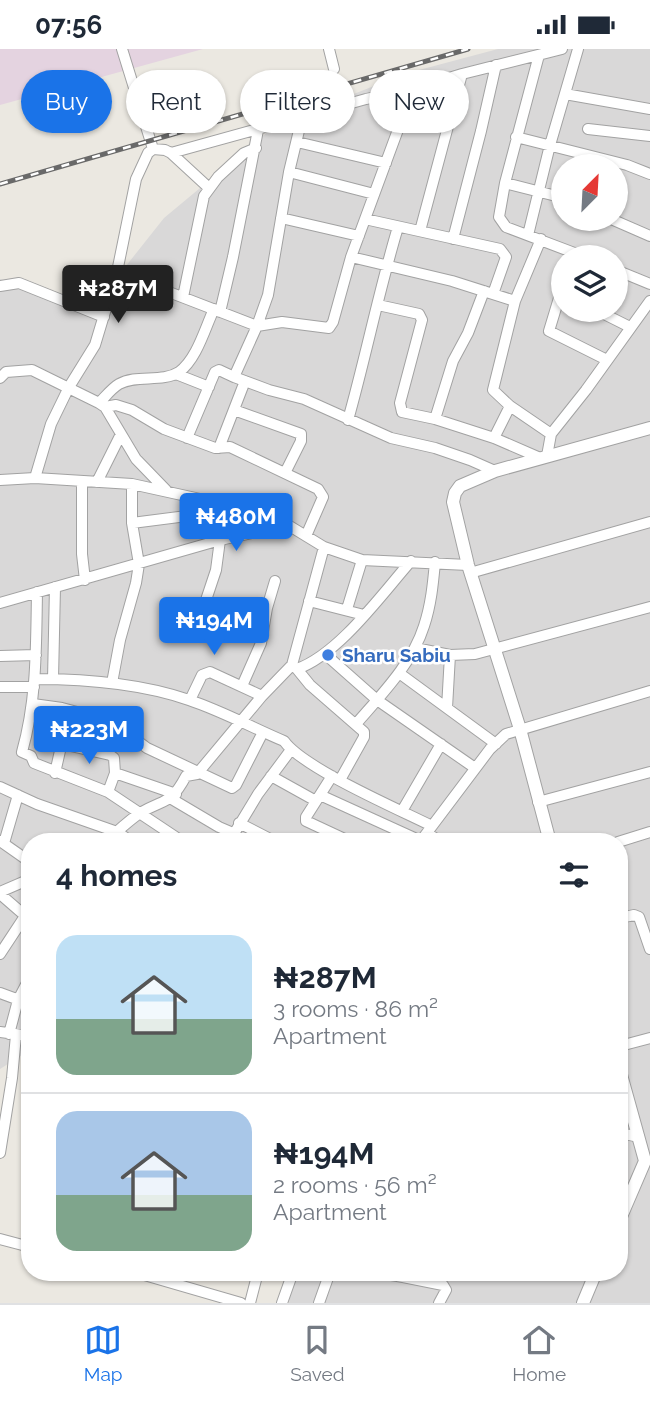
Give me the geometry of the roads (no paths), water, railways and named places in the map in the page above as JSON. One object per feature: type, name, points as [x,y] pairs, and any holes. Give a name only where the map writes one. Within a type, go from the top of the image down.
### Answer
[{"type":"street","points":[[122,49],[153,149]]},
{"type":"street","points":[[329,49],[334,69]]},
{"type":"street","points":[[469,71],[562,49]]},
{"type":"street","points":[[528,235],[550,145],[578,49]]},
{"type":"street","points":[[539,55],[516,137],[499,217],[502,223],[556,245]]},
{"type":"street","points":[[453,239],[496,65]]},
{"type":"street","points":[[565,94],[650,109]]},
{"type":"street","points":[[588,129],[650,136]]},
{"type":"street","points":[[171,153],[247,133]]},
{"type":"street","points":[[176,373],[191,358],[217,310],[258,133]]},
{"type":"street","points":[[234,377],[257,326],[272,278],[289,172],[299,133]]},
{"type":"street","points":[[117,272],[257,326],[282,322],[329,328],[351,257],[397,133]]},
{"type":"street","points":[[420,232],[446,133]]},
{"type":"street","points":[[516,137],[627,165],[648,173],[650,160]]},
{"type":"street","points":[[297,142],[386,163]]},
{"type":"street","points":[[183,297],[199,214],[209,188],[232,163],[244,153],[256,148]]},
{"type":"street","points":[[35,478],[51,423],[94,345],[104,317],[117,272],[136,179],[148,153],[153,149],[166,150],[209,188]]},
{"type":"street","points":[[289,172],[374,194]]},
{"type":"street","points":[[505,183],[551,194]]},
{"type":"street","points":[[281,218],[359,236]]},
{"type":"street","points":[[365,219],[500,249],[505,253],[506,257],[453,361],[435,419]]},
{"type":"street","points":[[628,226],[650,236]]},
{"type":"street","points":[[348,419],[398,227]]},
{"type":"street","points":[[541,239],[515,301],[493,390],[510,406],[551,433]]},
{"type":"street","points":[[351,257],[452,281],[515,301]]},
{"type":"street","points":[[628,275],[650,284]]},
{"type":"street","points":[[0,286],[19,283],[104,317]]},
{"type":"street","points":[[543,457],[551,433],[650,301]]},
{"type":"street","points":[[378,305],[421,316],[422,320],[400,408],[402,412],[435,419],[543,457]]},
{"type":"street","points":[[552,322],[549,331],[607,360]]},
{"type":"street","points":[[620,322],[630,327]]},
{"type":"street","points":[[0,378],[6,372],[32,370],[102,405],[136,459],[166,490]]},
{"type":"street","points":[[187,438],[217,371],[304,399],[402,442],[435,448],[495,471]]},
{"type":"street","points":[[102,405],[118,384],[176,373],[209,387]]},
{"type":"street","points":[[219,448],[245,381]]},
{"type":"street","points":[[102,405],[117,405],[132,410],[164,429],[187,438],[219,448],[230,447],[322,493],[323,497],[306,536]]},
{"type":"street","points":[[494,439],[510,406]]},
{"type":"street","points":[[234,410],[300,434],[301,441],[285,473]]},
{"type":"street","points":[[547,833],[520,729],[469,569],[453,502],[455,493],[460,487],[495,471],[650,428]]},
{"type":"street","points":[[97,482],[121,434]]},
{"type":"street","points":[[0,480],[35,478],[132,484],[166,490],[208,507],[272,516],[324,547],[362,560],[435,562],[469,569],[650,522]]},
{"type":"street","points":[[82,481],[82,554],[85,580]]},
{"type":"street","points":[[112,683],[139,563],[132,523],[132,484]]},
{"type":"street","points":[[132,523],[208,507]]},
{"type":"street","points":[[204,606],[216,570],[220,540],[208,507]]},
{"type":"street","points":[[0,603],[220,540],[288,525]]},
{"type":"street","points":[[295,667],[324,547]]},
{"type":"street","points":[[347,609],[362,560]]},
{"type":"street","points":[[0,787],[117,832],[141,812],[159,806],[173,796],[186,776],[197,773],[262,696],[295,667],[310,664],[325,654],[364,615],[411,561]]},
{"type":"street","points":[[356,725],[399,673],[415,648],[424,627],[431,597],[435,562]]},
{"type":"street","points":[[242,686],[261,643],[275,581]]},
{"type":"street","points":[[53,679],[55,587]]},
{"type":"street","points":[[37,592],[33,704],[22,752],[31,756],[34,763],[55,773],[108,792],[170,833]]},
{"type":"street","points":[[309,601],[364,615]]},
{"type":"street","points":[[415,648],[450,655],[475,654],[650,607]]},
{"type":"street","points":[[325,654],[377,700],[475,768]]},
{"type":"street","points":[[0,656],[36,655]]},
{"type":"street","points":[[447,708],[450,655]]},
{"type":"street","points":[[295,667],[310,685],[363,732],[364,737],[306,817],[306,821],[332,833]]},
{"type":"street","points":[[190,700],[202,675],[210,672],[262,696]]},
{"type":"street","points":[[399,673],[496,744]]},
{"type":"street","points":[[0,687],[53,679],[112,683],[154,690],[190,700],[284,741],[290,751],[402,811],[423,833]]},
{"type":"street","points":[[426,833],[475,768],[506,734],[650,691]]},
{"type":"street","points":[[33,704],[93,716],[120,726],[147,748],[232,788],[263,732]]},
{"type":"street","points":[[55,773],[69,711]]},
{"type":"street","points":[[85,749],[93,716]]},
{"type":"street","points":[[62,744],[110,755],[116,764],[108,792]]},
{"type":"street","points":[[402,811],[441,744]]},
{"type":"street","points":[[115,773],[173,796],[219,827],[234,833],[290,751]]},
{"type":"street","points":[[538,802],[650,772]]},
{"type":"street","points":[[271,776],[318,798],[419,833]]},
{"type":"street","points":[[18,795],[2,842],[21,856]]},
{"type":"street","points":[[628,839],[650,832]]},
{"type":"street","points":[[21,883],[0,893],[21,912]]},
{"type":"street","points":[[628,916],[639,917],[647,930],[650,949]]},
{"type":"street","points":[[0,954],[3,941],[21,924]]},
{"type":"street","points":[[0,993],[21,1001]]},
{"type":"street","points":[[0,1153],[9,1033],[21,994]]},
{"type":"street","points":[[628,1044],[650,1038]]},
{"type":"street","points":[[628,1102],[648,1167],[628,1200]]},
{"type":"street","points":[[628,1135],[639,1137]]},
{"type":"street","points":[[0,1239],[21,1245]]},
{"type":"street","points":[[180,1281],[241,1303]]},
{"type":"street","points":[[250,1303],[256,1281]]},
{"type":"street","points":[[282,1303],[290,1281]]},
{"type":"street","points":[[319,1303],[327,1281]]},
{"type":"street","points":[[424,1281],[446,1287],[439,1303]]},
{"type":"street","points":[[583,1303],[592,1281]]},
{"type":"railway","points":[[0,184],[468,49]]},
{"type":"place","name":"Sharu Sabiu","points":[[328,655]]}]
